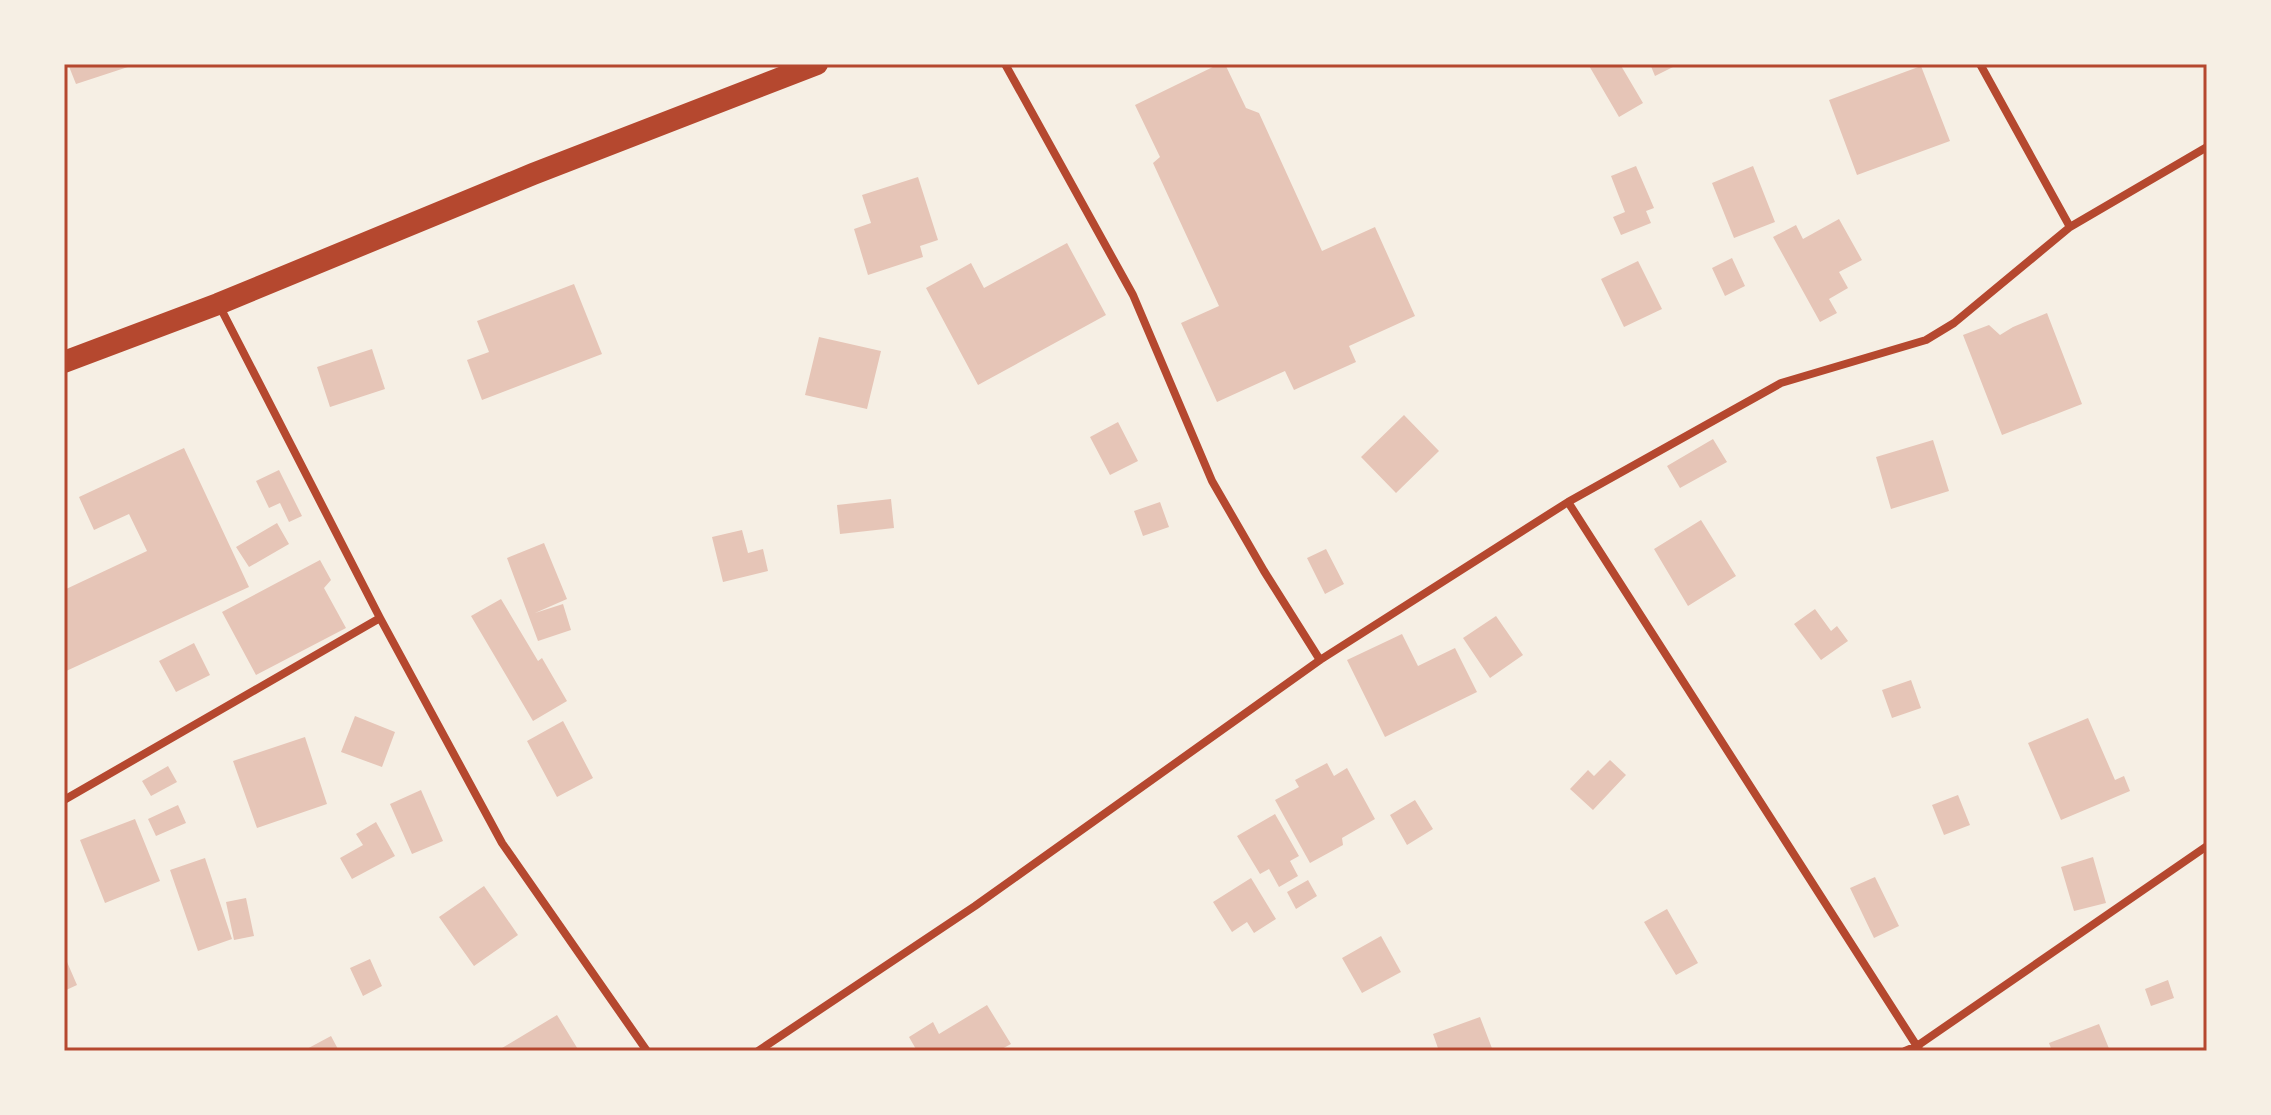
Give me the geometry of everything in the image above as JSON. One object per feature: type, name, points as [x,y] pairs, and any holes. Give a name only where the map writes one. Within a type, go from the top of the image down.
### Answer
[{"type":"highway","points":[[64,362],[218,304],[533,174],[817,64]]},
{"type":"street","points":[[1005,64],[1133,295],[1212,481],[1320,660]]},
{"type":"street","points":[[1980,64],[2070,227]]},
{"type":"street","points":[[758,1051],[975,906],[1320,660],[1568,502],[1781,383],[1926,340],[1954,323],[2070,227],[2207,147]]},
{"type":"street","points":[[218,304],[380,618],[502,843],[647,1051]]},
{"type":"street","points":[[1568,502],[1919,1048]]},
{"type":"street","points":[[64,800],[380,618]]},
{"type":"street","points":[[1905,1051],[1919,1048],[2207,846]]},
{"type":"building","points":[[68,64],[134,64],[134,65],[76,84]]},
{"type":"building","points":[[1219,64],[1225,64],[1246,108],[1259,113],[1322,251],[1375,227],[1415,316],[1349,346],[1356,362],[1294,390],[1285,371],[1217,402],[1181,323],[1219,306],[1153,163],[1160,157],[1135,105]]},
{"type":"building","points":[[1588,64],[1620,64],[1643,103],[1619,117]]},
{"type":"building","points":[[1650,64],[1679,64],[1655,76]]},
{"type":"building","points":[[1921,66],[1950,141],[1857,175],[1829,100]]},
{"type":"building","points":[[1636,166],[1654,208],[1646,211],[1651,223],[1621,235],[1613,217],[1625,212],[1611,176]]},
{"type":"building","points":[[1753,166],[1775,222],[1734,238],[1712,183]]},
{"type":"building","points":[[918,177],[938,240],[920,246],[923,257],[868,275],[854,229],[871,223],[862,195]]},
{"type":"building","points":[[1839,219],[1862,260],[1839,272],[1848,288],[1829,299],[1837,313],[1820,322],[1773,237],[1796,225],[1803,239]]},
{"type":"building","points":[[1067,243],[1106,315],[978,385],[926,288],[971,263],[984,288]]},
{"type":"building","points":[[1732,258],[1745,286],[1725,296],[1712,268]]},
{"type":"building","points":[[1638,261],[1662,309],[1624,327],[1601,279]]},
{"type":"building","points":[[574,284],[602,354],[482,400],[467,360],[489,352],[477,321]]},
{"type":"building","points":[[2047,313],[2082,404],[2002,435],[1963,335],[1989,325],[2000,335]]},
{"type":"building","points":[[819,337],[881,351],[867,409],[805,395]]},
{"type":"building","points":[[372,349],[385,389],[330,407],[317,367]]},
{"type":"building","points":[[1404,415],[1439,451],[1396,493],[1361,457]]},
{"type":"building","points":[[1118,422],[1138,461],[1110,475],[1090,437]]},
{"type":"building","points":[[1713,439],[1727,462],[1680,488],[1667,466]]},
{"type":"building","points":[[1933,440],[1949,491],[1891,509],[1876,457]]},
{"type":"building","points":[[184,448],[249,587],[64,672],[64,590],[147,551],[129,514],[94,530],[79,497]]},
{"type":"building","points":[[279,470],[302,516],[289,522],[280,503],[269,508],[256,481]]},
{"type":"building","points":[[891,499],[894,528],[840,534],[837,505]]},
{"type":"building","points":[[1160,502],[1169,527],[1143,536],[1134,511]]},
{"type":"building","points":[[1701,520],[1736,576],[1688,606],[1654,549]]},
{"type":"building","points":[[277,523],[289,544],[249,567],[236,547]]},
{"type":"building","points":[[742,530],[748,553],[763,549],[768,571],[723,582],[712,537]]},
{"type":"building","points":[[544,543],[567,599],[535,613],[563,604],[571,630],[538,641],[507,558]]},
{"type":"building","points":[[1326,549],[1344,584],[1325,594],[1307,558]]},
{"type":"building","points":[[320,560],[331,580],[324,588],[346,628],[256,675],[222,612]]},
{"type":"building","points":[[501,599],[538,661],[542,658],[567,701],[533,721],[471,616]]},
{"type":"building","points":[[1815,609],[1831,631],[1837,626],[1848,641],[1821,660],[1794,624]]},
{"type":"building","points":[[1496,616],[1523,655],[1490,678],[1463,638]]},
{"type":"building","points":[[1402,634],[1418,666],[1455,648],[1477,692],[1385,737],[1347,660]]},
{"type":"building","points":[[194,643],[210,675],[176,692],[159,661]]},
{"type":"building","points":[[1911,680],[1921,708],[1892,718],[1882,690]]},
{"type":"building","points":[[355,716],[395,732],[382,767],[341,752]]},
{"type":"building","points":[[2088,718],[2115,780],[2124,776],[2130,791],[2061,820],[2028,743]]},
{"type":"building","points":[[563,721],[593,778],[557,797],[527,741]]},
{"type":"building","points":[[305,737],[327,804],[257,828],[233,761]]},
{"type":"building","points":[[1610,760],[1626,775],[1593,810],[1570,789],[1588,770],[1594,776]]},
{"type":"building","points":[[1327,763],[1334,776],[1347,768],[1375,819],[1342,838],[1343,845],[1310,863],[1275,800],[1299,787],[1295,780]]},
{"type":"building","points":[[168,766],[177,782],[151,796],[142,781]]},
{"type":"building","points":[[421,790],[443,841],[412,854],[390,804]]},
{"type":"building","points":[[1958,795],[1970,825],[1944,835],[1932,805]]},
{"type":"building","points":[[1415,800],[1433,829],[1407,845],[1390,815]]},
{"type":"building","points":[[178,805],[186,823],[156,836],[148,819]]},
{"type":"building","points":[[1275,814],[1299,856],[1290,861],[1298,876],[1279,887],[1269,869],[1260,874],[1237,836]]},
{"type":"building","points":[[135,819],[160,881],[105,903],[80,840]]},
{"type":"building","points":[[376,822],[395,856],[352,879],[340,858],[363,845],[356,834]]},
{"type":"building","points":[[2093,857],[2106,903],[2074,911],[2061,867]]},
{"type":"building","points":[[205,858],[232,939],[198,951],[170,870]]},
{"type":"building","points":[[1875,877],[1899,926],[1874,938],[1850,888]]},
{"type":"building","points":[[1251,878],[1276,919],[1254,933],[1247,922],[1232,932],[1213,902]]},
{"type":"building","points":[[1308,880],[1317,896],[1296,909],[1287,892]]},
{"type":"building","points":[[484,886],[518,935],[474,966],[439,917]]},
{"type":"building","points":[[246,898],[254,936],[234,940],[226,902]]},
{"type":"building","points":[[1667,909],[1698,963],[1676,975],[1644,922]]},
{"type":"building","points":[[1381,936],[1401,972],[1362,993],[1342,958]]},
{"type":"building","points":[[64,955],[77,985],[64,991]]},
{"type":"building","points":[[370,959],[382,986],[363,996],[350,968]]},
{"type":"building","points":[[2168,980],[2174,998],[2151,1006],[2145,989]]},
{"type":"building","points":[[987,1005],[1011,1044],[998,1051],[917,1051],[909,1037],[933,1022],[939,1034]]},
{"type":"building","points":[[557,1015],[579,1051],[497,1051]]},
{"type":"building","points":[[1480,1017],[1493,1051],[1439,1051],[1433,1034]]},
{"type":"building","points":[[2099,1024],[2110,1051],[2052,1051],[2049,1043]]},
{"type":"building","points":[[331,1036],[339,1051],[303,1051]]}]
